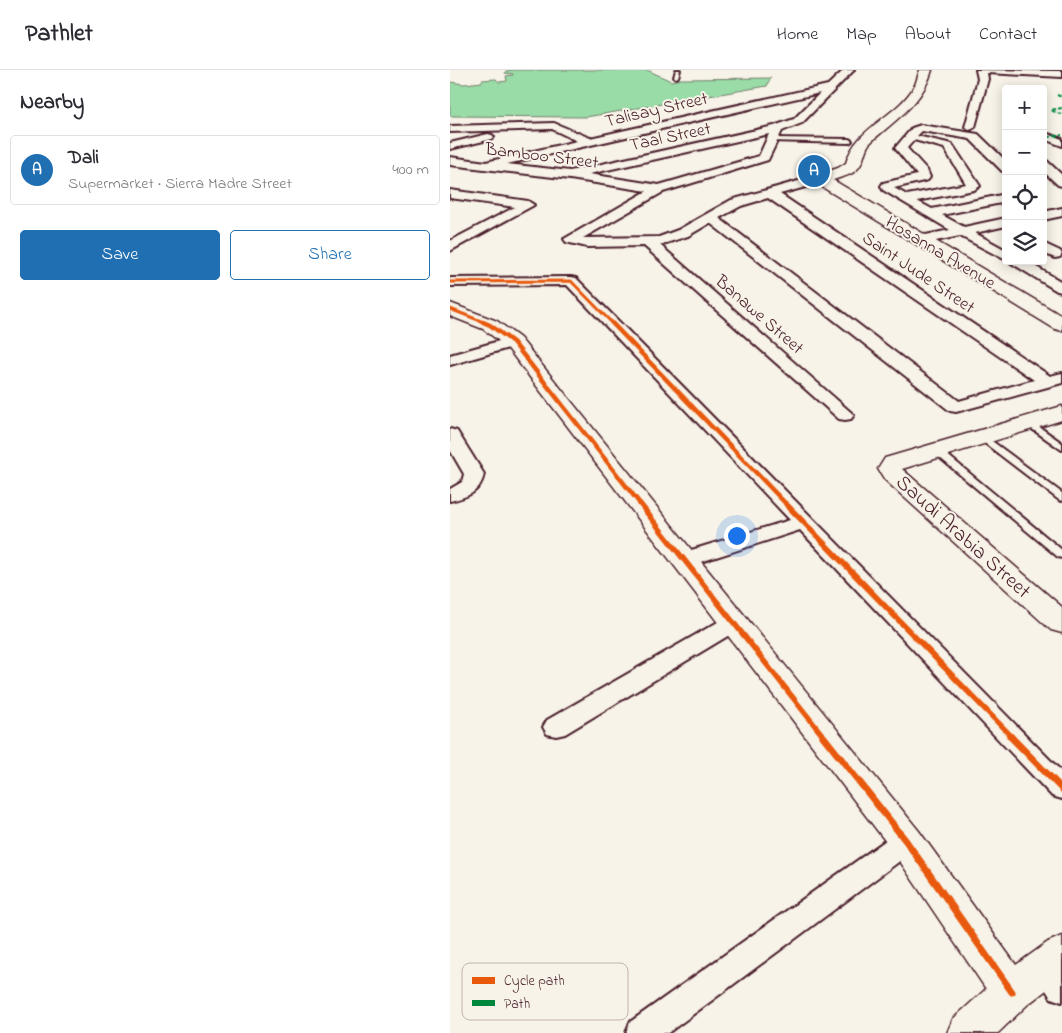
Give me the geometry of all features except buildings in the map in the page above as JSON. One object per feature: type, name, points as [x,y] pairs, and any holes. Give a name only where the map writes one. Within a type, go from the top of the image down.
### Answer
[{"type":"main road","points":[[844,171],[840,164],[840,157],[849,141],[904,90],[913,76],[913,70]]},
{"type":"main road","points":[[820,179],[844,171],[854,165],[857,150],[863,142],[905,107],[923,84],[926,70]]},
{"type":"main road","points":[[873,120],[887,122]]},
{"type":"main road","name":"Hosanna Avenue","points":[[820,179],[1062,325]]},
{"type":"main road","points":[[450,308],[490,325],[513,342],[733,624],[906,841],[1012,992]]},
{"type":"main road","points":[[936,450],[1062,413]]},
{"type":"main road","name":"Saudi Arabia Street","points":[[936,450],[894,463],[890,469],[894,475],[1062,623]]},
{"type":"main road","points":[[968,1033],[1012,992],[1057,969]]},
{"type":"street","name":"Taal Street","points":[[570,175],[777,129],[798,121],[849,70]]},
{"type":"street","points":[[970,127],[983,79],[982,70],[1062,74]]},
{"type":"street","name":"Talisay Street","points":[[486,166],[833,87]]},
{"type":"street","points":[[714,114],[760,134]]},
{"type":"street","points":[[450,146],[532,126]]},
{"type":"street","points":[[450,129],[554,126],[590,143]]},
{"type":"street","points":[[1002,164],[974,136],[921,128],[916,130],[901,148],[923,173],[924,177],[887,186],[889,190],[1002,254]]},
{"type":"street","points":[[777,129],[767,154],[757,161],[659,189],[572,239],[586,243],[648,242],[672,238],[736,203],[820,179]]},
{"type":"street","points":[[907,199],[974,186],[948,146],[911,137]]},
{"type":"street","points":[[1048,137],[1062,143]]},
{"type":"street","name":"Bamboo Street","points":[[450,161],[570,175],[659,189]]},
{"type":"street","points":[[1047,168],[1062,182]]},
{"type":"street","name":"Saint Jude Street","points":[[770,193],[1055,380]]},
{"type":"street","points":[[450,194],[528,205],[450,247]]},
{"type":"street","points":[[930,213],[1002,199]]},
{"type":"street","points":[[1047,215],[1062,212]]},
{"type":"street","points":[[710,217],[956,407],[1055,380]]},
{"type":"street","points":[[921,240],[1002,224]]},
{"type":"street","points":[[450,229],[477,234]]},
{"type":"street","name":"Banawe Street","points":[[648,242],[845,415]]},
{"type":"street","points":[[1022,265],[1062,288]]},
{"type":"street","points":[[450,282],[571,282],[1062,789]]},
{"type":"street","points":[[450,360],[513,342]]},
{"type":"street","points":[[450,435],[474,474],[472,483],[464,492],[450,496]]},
{"type":"street","points":[[684,560],[804,522]]},
{"type":"street","points":[[556,727],[733,624]]},
{"type":"street","points":[[642,1033],[906,841]]},
{"type":"lane","points":[[676,77],[678,70]]},
{"type":"lane","points":[[771,140],[849,141]]},
{"type":"lane","points":[[1028,422],[1062,448]]},
{"type":"lane","points":[[981,436],[1062,498]]},
{"type":"lane","points":[[936,450],[1062,554]]},
{"type":"green space","points":[[511,70],[647,70],[671,81],[681,79],[771,78],[767,86],[586,117],[450,116],[450,82],[464,84],[496,79],[499,82],[507,81],[506,76],[513,74],[505,73]]},
{"type":"marked path","points":[[1057,95],[1062,97]]},
{"type":"marked path","points":[[1062,108],[1051,110],[1062,115]]},
{"type":"marked path","points":[[1048,137],[1062,135]]},
{"type":"cycle path","points":[[450,282],[571,281],[1062,789]]},
{"type":"cycle path","points":[[450,309],[490,325],[513,342],[906,841],[1012,992]]},
{"type":"place","name":"Dali","points":[[814,171]]}]
